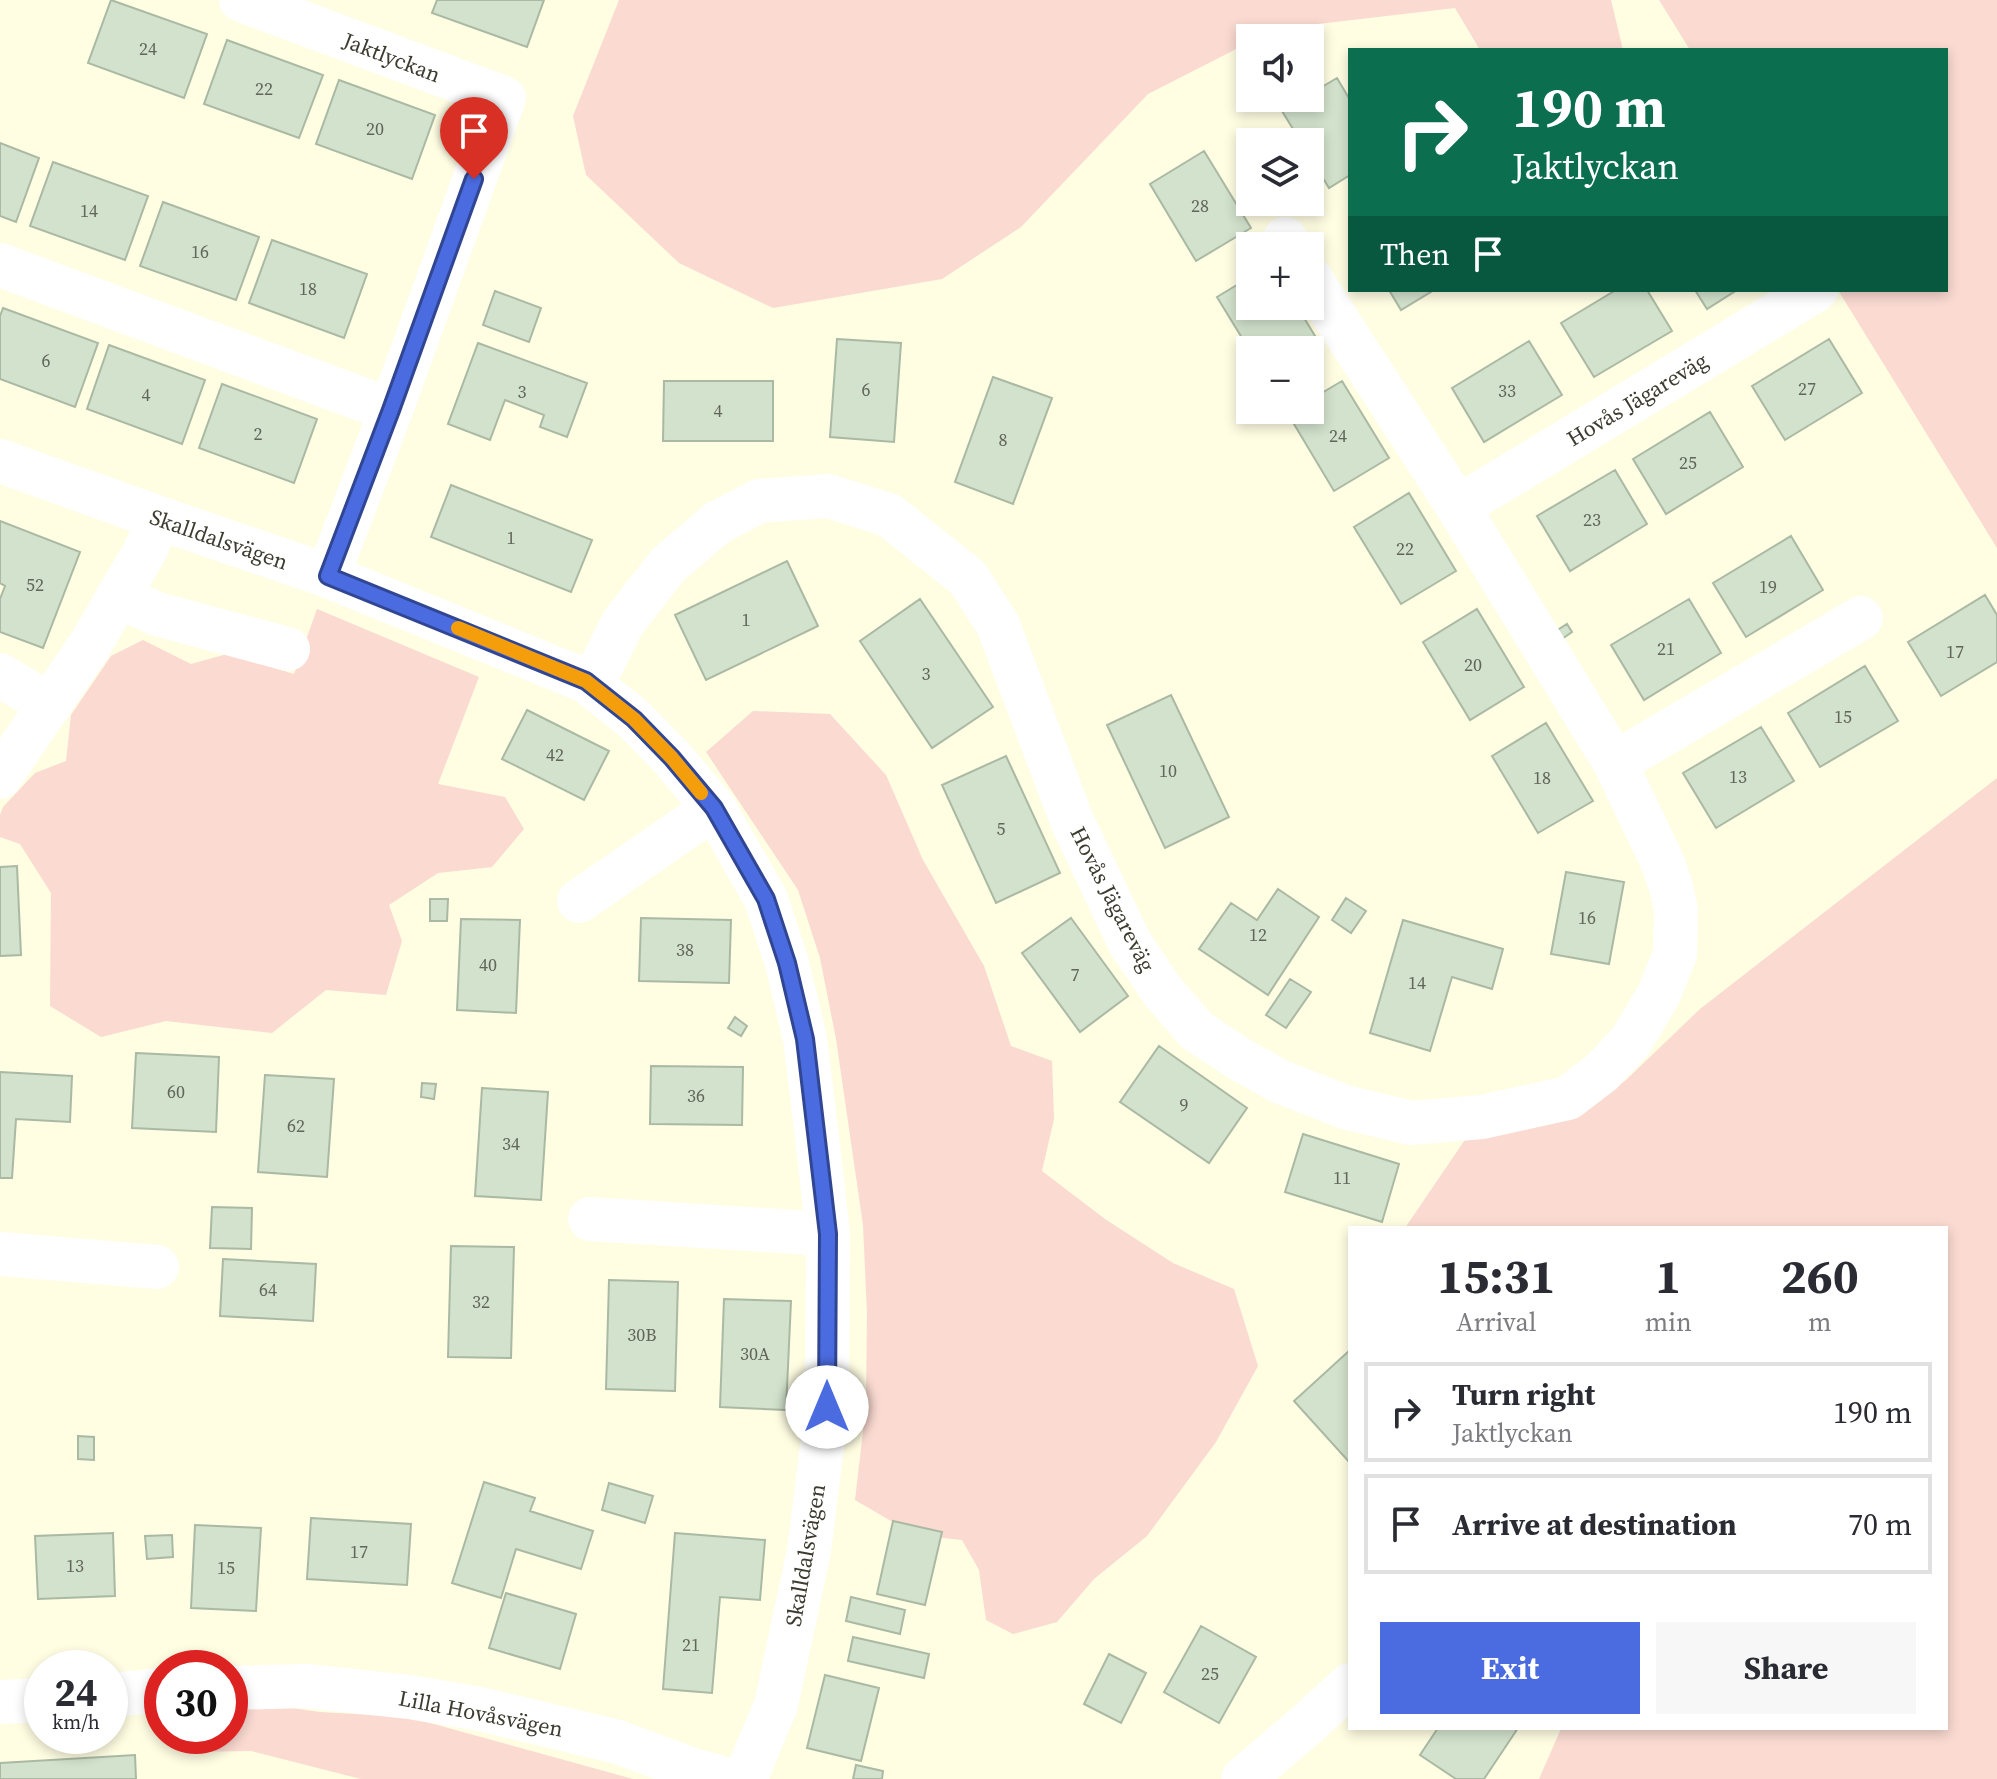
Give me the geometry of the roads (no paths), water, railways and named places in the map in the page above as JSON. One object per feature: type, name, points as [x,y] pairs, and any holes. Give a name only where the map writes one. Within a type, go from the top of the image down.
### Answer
[{"type":"street","name":"Jaktlyckan","points":[[241,0],[504,98],[328,576]]},
{"type":"street","points":[[0,265],[391,410]]},
{"type":"street","name":"Hovås Jägareväg","points":[[1458,507],[1813,292]]},
{"type":"street","name":"Hovås Jägareväg","points":[[586,681],[602,665],[622,624],[668,565],[717,523],[759,501],[828,496],[889,515],[968,578],[998,625],[1072,821],[1130,943],[1163,992],[1197,1031],[1281,1082],[1345,1107],[1411,1123],[1482,1117],[1568,1098],[1602,1072],[1631,1041],[1659,994],[1675,954],[1676,910],[1671,887],[1663,863],[1615,763],[1458,507],[1324,300]]},
{"type":"street","name":"Skalldalsvägen","points":[[0,461],[328,576],[586,681],[634,719],[714,808],[766,899],[787,963],[805,1039],[828,1234],[827,1407],[809,1551],[776,1705],[745,1779]]},
{"type":"street","points":[[0,777],[90,645],[146,549],[159,518]]},
{"type":"street","points":[[118,596],[157,614],[288,649]]},
{"type":"street","points":[[1615,763],[1861,618]]},
{"type":"street","points":[[0,675],[50,705]]},
{"type":"street","points":[[579,901],[714,808]]},
{"type":"street","points":[[590,1219],[828,1234]]},
{"type":"street","points":[[0,1254],[157,1267]]},
{"type":"street","name":"Lilla Hovåsvägen","points":[[248,1688],[306,1686],[410,1697],[480,1709],[618,1742],[724,1779]]},
{"type":"street","points":[[1243,1779],[1348,1687]]},
{"type":"street","points":[[0,1702],[24,1701]]}]
